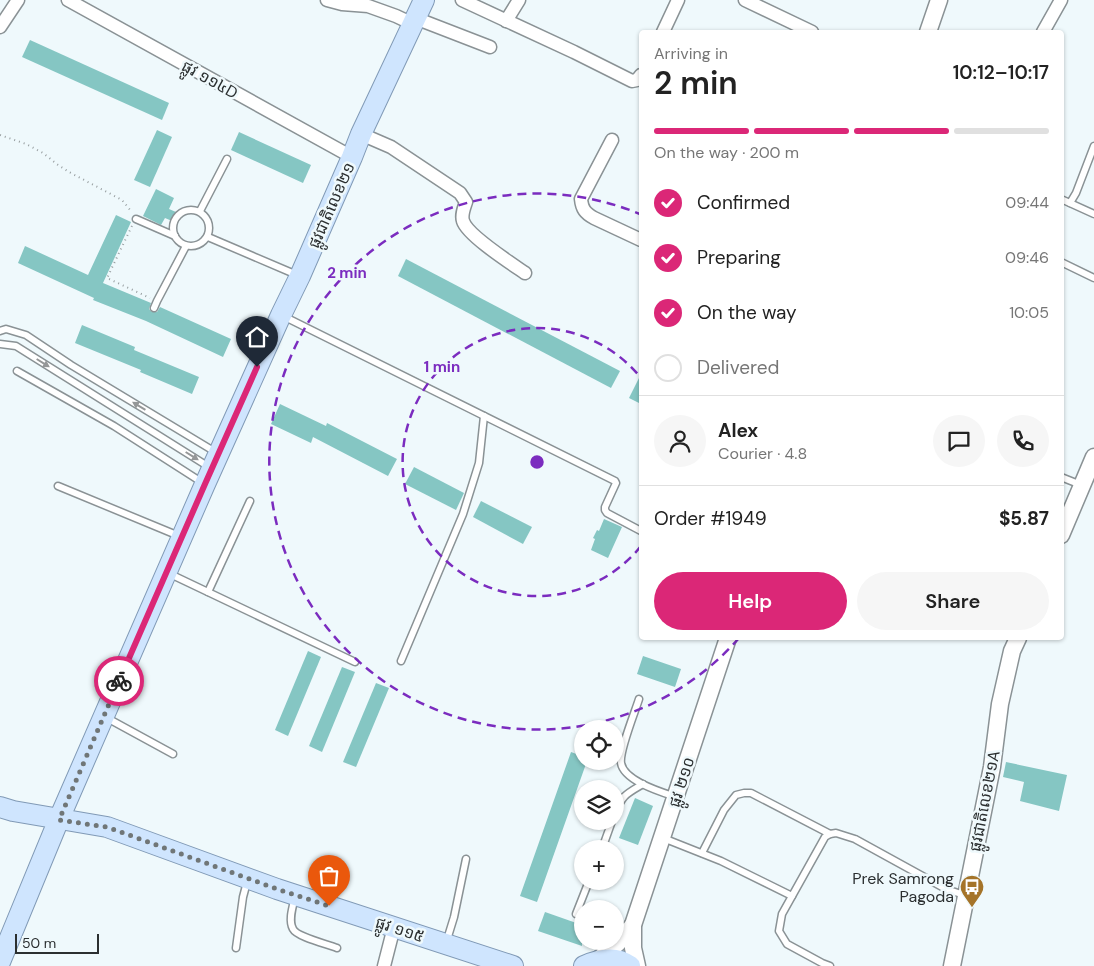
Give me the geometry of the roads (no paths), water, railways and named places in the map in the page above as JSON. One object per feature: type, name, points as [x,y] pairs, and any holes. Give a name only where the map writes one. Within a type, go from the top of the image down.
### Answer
[{"type":"main road","name":"ផ្លូវជាតិលេខ២១","points":[[0,962],[10,928],[59,820],[211,469],[300,276],[361,134],[424,0]]},
{"type":"main road","name":"ផ្លូវ ១១៥","points":[[0,807],[59,820],[107,827],[296,895],[513,966]]},
{"type":"main road","points":[[588,964],[612,959],[630,966]]},
{"type":"street","points":[[0,27],[18,0]]},
{"type":"street","name":"ផ្លូវ ១១៤D","points":[[68,0],[352,157]]},
{"type":"street","points":[[327,0],[342,4],[368,6],[490,47]]},
{"type":"street","points":[[462,0],[632,81],[639,78]]},
{"type":"street","points":[[506,21],[520,0]]},
{"type":"street","points":[[664,30],[678,0]]},
{"type":"street","points":[[745,0],[808,30]]},
{"type":"street","points":[[929,30],[939,0]]},
{"type":"street","points":[[1044,30],[1061,0]]},
{"type":"street","points":[[361,134],[391,147],[460,193],[466,202],[463,220],[467,229],[526,273]]},
{"type":"street","points":[[612,140],[581,200],[582,208],[586,214],[639,237]]},
{"type":"street","points":[[1064,528],[1094,457]]},
{"type":"street","name":"ផ្លូវ ២១០","points":[[637,966],[633,948],[633,925],[727,640]]},
{"type":"street","name":"ផ្លូវជាតិលេខ២១A","points":[[952,966],[992,767],[1002,695],[1012,651],[1017,640]]},
{"type":"street","name":"ផ្លូវ ២១០","points":[[588,964],[618,943],[633,925]]},
{"type":"street","points":[[384,966],[394,927]]},
{"type":"lane","points":[[1070,203],[1076,193],[1094,146]]},
{"type":"lane","points":[[200,212],[227,159]]},
{"type":"lane","points":[[1064,200],[1094,214]]},
{"type":"lane","points":[[136,219],[174,236],[186,246],[194,247],[202,244],[208,237],[210,230],[206,216],[192,210],[178,215],[174,221],[174,236]]},
{"type":"lane","points":[[208,237],[300,276]]},
{"type":"lane","points":[[154,308],[186,246]]},
{"type":"lane","points":[[1064,263],[1094,278]]},
{"type":"lane","points":[[281,315],[615,481],[616,483],[605,510],[607,513],[639,530]]},
{"type":"lane","points":[[0,331],[6,330],[26,335],[80,370],[211,469]]},
{"type":"lane","points":[[0,344],[16,346],[211,469]]},
{"type":"lane","points":[[17,371],[114,426],[211,469]]},
{"type":"lane","points":[[401,661],[463,514],[479,463],[484,416]]},
{"type":"lane","points":[[1064,478],[1082,486]]},
{"type":"lane","points":[[58,486],[182,537]]},
{"type":"lane","points":[[208,592],[250,501]]},
{"type":"lane","points":[[166,572],[354,662]]},
{"type":"lane","points":[[639,699],[623,750],[621,763],[627,774],[643,784],[676,797]]},
{"type":"lane","points":[[104,716],[173,754]]},
{"type":"lane","points":[[624,796],[643,784]]},
{"type":"lane","points":[[702,853],[724,810],[736,795],[744,793],[751,793],[830,834]]},
{"type":"lane","points":[[830,966],[787,944],[779,931],[782,914],[825,838],[830,834],[836,833],[855,839],[946,889],[966,896]]},
{"type":"lane","points":[[662,838],[721,861],[792,896]]},
{"type":"lane","points":[[445,944],[454,917],[466,859]]},
{"type":"lane","points":[[236,948],[242,897],[248,878]]},
{"type":"lane","points":[[296,895],[291,923],[293,930],[337,948]]},
{"type":"place","name":"Prek Samrong Pagoda","points":[[972,908]]}]
